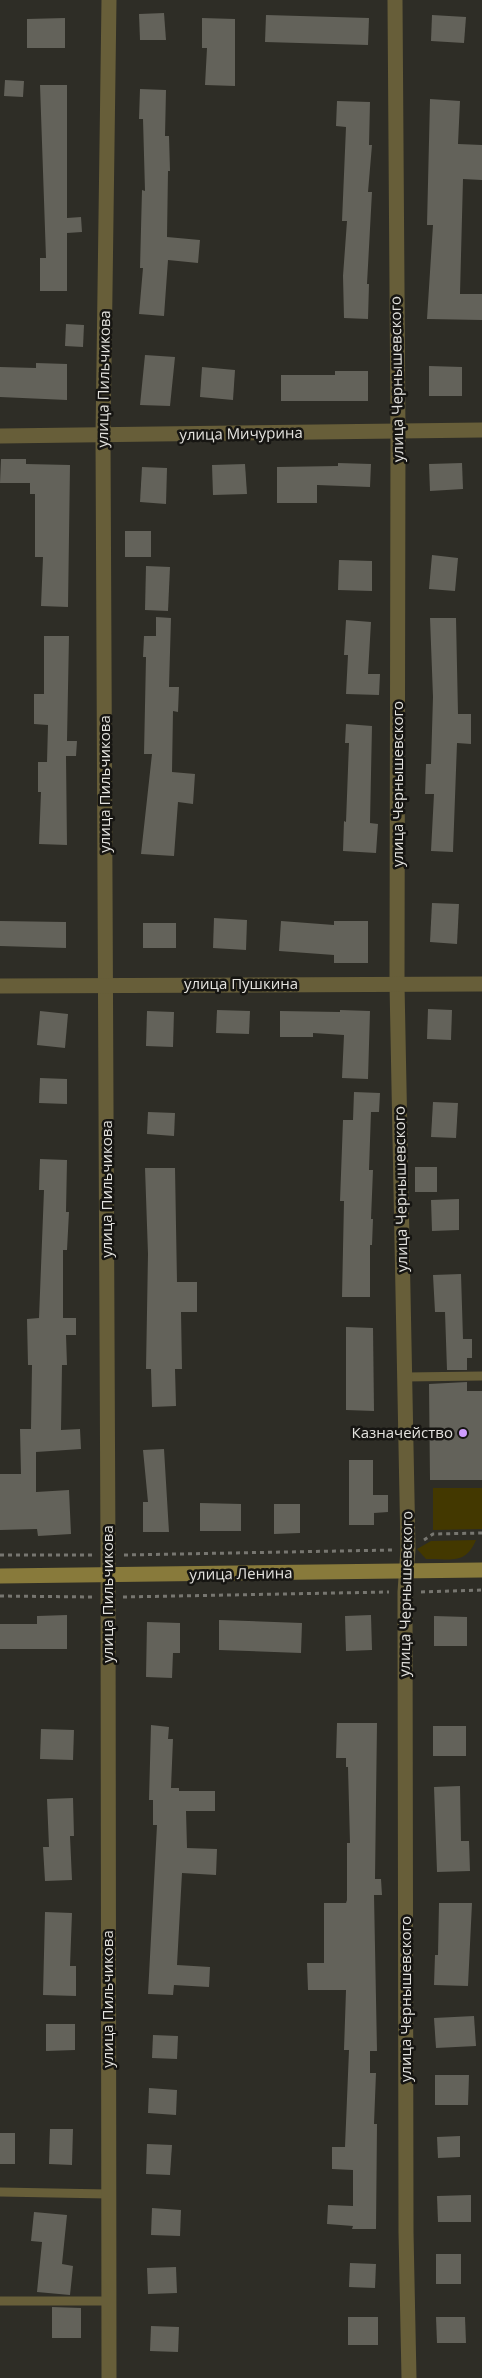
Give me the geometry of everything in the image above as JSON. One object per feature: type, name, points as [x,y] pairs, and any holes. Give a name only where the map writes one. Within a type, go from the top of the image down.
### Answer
[{"type":"main road","name":"улица Ленина","points":[[0,1576],[482,1570]]},
{"type":"street","name":"улица Пильчикова","points":[[109,0],[103,436],[108,1555],[109,2378]]},
{"type":"street","name":"улица Чернышевского","points":[[395,0],[398,432],[397,984],[408,1549],[408,1572],[404,1592],[406,2232],[409,2378]]},
{"type":"street","name":"улица Мичурина","points":[[0,436],[482,430]]},
{"type":"street","name":"улица Пушкина","points":[[0,986],[482,984]]},
{"type":"lane","points":[[405,1377],[482,1376]]},
{"type":"lane","points":[[0,2192],[108,2194]]},
{"type":"lane","points":[[0,2301],[109,2301]]},
{"type":"path","points":[[0,1555],[108,1555],[408,1549],[433,1534],[482,1533]]},
{"type":"path","points":[[0,1596],[107,1597],[482,1590]]},
{"type":"shaded area","points":[[433,1488],[482,1488],[482,1529],[433,1530]]},
{"type":"shaded area","points":[[476,1540],[467,1554],[456,1559],[426,1559],[417,1549],[431,1541]]},
{"type":"building","points":[[164,13],[166,40],[140,40],[139,14]]},
{"type":"building","points":[[266,15],[369,18],[368,45],[265,42]]},
{"type":"building","points":[[432,15],[466,17],[464,43],[431,41]]},
{"type":"building","points":[[65,18],[65,48],[27,48],[27,19]]},
{"type":"building","points":[[202,18],[235,19],[235,86],[205,85],[207,48],[202,48]]},
{"type":"building","points":[[5,80],[24,81],[23,97],[4,96]]},
{"type":"building","points":[[40,85],[67,85],[67,218],[81,217],[82,232],[67,233],[67,291],[40,291],[40,258],[46,258]]},
{"type":"building","points":[[140,89],[166,90],[165,136],[169,136],[170,171],[168,171],[167,237],[200,240],[198,263],[168,260],[164,316],[139,314],[143,268],[140,268],[142,190],[145,191],[143,119],[139,119]]},
{"type":"building","points":[[430,99],[460,101],[458,144],[482,145],[482,180],[463,179],[460,294],[482,294],[482,320],[427,319],[433,225],[427,225]]},
{"type":"building","points":[[337,101],[370,102],[369,145],[372,145],[368,192],[372,192],[367,284],[369,284],[368,319],[344,318],[343,276],[347,221],[342,221],[346,127],[336,126]]},
{"type":"building","points":[[66,324],[84,325],[83,347],[65,346]]},
{"type":"building","points":[[145,355],[175,357],[170,406],[140,405]]},
{"type":"building","points":[[36,363],[67,364],[67,400],[0,397],[0,367],[36,368]]},
{"type":"building","points":[[429,366],[462,367],[462,396],[429,396]]},
{"type":"building","points":[[202,367],[235,370],[233,400],[200,397]]},
{"type":"building","points":[[335,371],[368,371],[368,401],[281,401],[281,375],[335,375]]},
{"type":"building","points":[[1,459],[26,459],[26,464],[70,465],[68,607],[41,606],[43,557],[35,557],[35,494],[30,494],[30,483],[0,483]]},
{"type":"building","points":[[338,463],[371,464],[370,487],[317,485],[317,503],[277,503],[277,467],[338,466]]},
{"type":"building","points":[[462,463],[463,489],[430,491],[429,464]]},
{"type":"building","points":[[245,464],[247,494],[213,495],[212,465]]},
{"type":"building","points":[[142,467],[167,468],[166,504],[140,502]]},
{"type":"building","points":[[125,531],[151,531],[151,557],[125,557]]},
{"type":"building","points":[[432,555],[458,558],[455,591],[429,589]]},
{"type":"building","points":[[339,560],[372,561],[372,591],[338,590]]},
{"type":"building","points":[[146,566],[170,567],[168,611],[145,610]]},
{"type":"building","points":[[156,617],[171,618],[169,687],[179,687],[178,712],[173,711],[172,772],[195,774],[193,804],[178,802],[174,856],[141,854],[152,754],[144,754],[146,657],[143,657],[144,636],[156,636]]},
{"type":"building","points":[[430,618],[456,618],[458,714],[471,714],[471,744],[457,743],[453,852],[431,851],[434,794],[425,794],[426,764],[431,764],[433,697]]},
{"type":"building","points":[[346,620],[371,622],[368,674],[380,674],[379,695],[346,694],[348,655],[344,655]]},
{"type":"building","points":[[44,636],[69,636],[67,741],[77,741],[76,756],[66,756],[67,845],[39,844],[41,792],[38,792],[38,762],[47,762],[48,725],[34,724],[34,694],[44,694]]},
{"type":"building","points":[[346,724],[372,726],[370,823],[378,824],[376,853],[343,851],[349,743],[345,743]]},
{"type":"building","points":[[432,903],[459,904],[457,944],[430,942]]},
{"type":"building","points":[[214,918],[247,920],[246,950],[213,948]]},
{"type":"building","points":[[0,921],[66,922],[66,948],[0,946]]},
{"type":"building","points":[[281,921],[334,925],[334,921],[368,921],[368,963],[334,963],[334,955],[279,951]]},
{"type":"building","points":[[143,923],[176,923],[176,948],[143,948]]},
{"type":"building","points":[[428,1009],[452,1010],[451,1040],[427,1039]]},
{"type":"building","points":[[217,1010],[250,1011],[249,1034],[216,1033]]},
{"type":"building","points":[[340,1010],[370,1011],[368,1079],[342,1078],[344,1035],[313,1033],[313,1037],[280,1037],[280,1011],[340,1012]]},
{"type":"building","points":[[40,1011],[68,1014],[65,1048],[37,1045]]},
{"type":"building","points":[[147,1011],[174,1012],[173,1047],[146,1046]]},
{"type":"building","points":[[40,1078],[67,1079],[67,1104],[39,1103]]},
{"type":"building","points":[[354,1092],[380,1093],[379,1112],[371,1112],[369,1170],[373,1170],[371,1219],[373,1219],[372,1245],[370,1245],[370,1297],[342,1297],[344,1201],[340,1201],[343,1120],[353,1120]]},
{"type":"building","points":[[433,1102],[458,1103],[456,1138],[431,1137]]},
{"type":"building","points":[[148,1112],[175,1113],[174,1136],[147,1134]]},
{"type":"building","points":[[40,1159],[67,1160],[66,1212],[69,1212],[67,1250],[63,1250],[63,1318],[76,1318],[76,1335],[66,1335],[67,1365],[62,1365],[61,1430],[80,1429],[81,1449],[36,1452],[36,1492],[69,1490],[71,1534],[38,1536],[37,1529],[0,1530],[0,1474],[21,1474],[20,1429],[31,1429],[32,1365],[28,1365],[27,1319],[39,1318],[44,1190],[39,1190]]},
{"type":"building","points":[[415,1167],[437,1167],[437,1192],[415,1192]]},
{"type":"building","points":[[145,1168],[175,1168],[177,1282],[197,1282],[197,1312],[181,1312],[182,1369],[175,1369],[176,1406],[152,1407],[151,1369],[146,1369],[148,1254]]},
{"type":"building","points":[[459,1199],[459,1230],[432,1231],[431,1200]]},
{"type":"building","points":[[461,1274],[463,1339],[472,1339],[472,1358],[467,1358],[467,1370],[447,1370],[445,1312],[435,1312],[433,1275]]},
{"type":"building","points":[[346,1327],[373,1328],[374,1411],[346,1410]]},
{"type":"building","name":"Казначейство","points":[[467,1382],[467,1391],[482,1391],[482,1480],[430,1480],[429,1384]]},
{"type":"building","points":[[164,1449],[169,1532],[143,1532],[143,1502],[148,1502],[143,1450]]},
{"type":"building","points":[[349,1460],[373,1460],[373,1495],[388,1495],[388,1512],[374,1513],[374,1525],[349,1525]]},
{"type":"building","points":[[200,1503],[241,1504],[241,1531],[200,1531]]},
{"type":"building","points":[[274,1504],[300,1504],[300,1533],[274,1534]]},
{"type":"building","points":[[67,1615],[67,1649],[0,1649],[0,1624],[37,1624],[37,1616]]},
{"type":"building","points":[[371,1615],[372,1650],[346,1651],[345,1616]]},
{"type":"building","points":[[434,1616],[467,1617],[467,1646],[434,1646]]},
{"type":"building","points":[[219,1620],[302,1623],[301,1653],[219,1650]]},
{"type":"building","points":[[147,1622],[180,1623],[180,1653],[173,1653],[172,1678],[146,1677]]},
{"type":"building","points":[[337,1723],[377,1723],[375,1879],[381,1879],[382,1895],[374,1895],[377,2051],[370,2051],[370,2073],[376,2073],[374,2124],[377,2124],[376,2229],[352,2229],[353,2226],[327,2224],[328,2205],[353,2206],[353,2170],[332,2169],[332,2147],[345,2147],[349,2050],[344,2050],[346,1990],[308,1990],[307,1963],[324,1963],[324,1903],[346,1903],[347,1900],[347,1843],[350,1843],[348,1767],[346,1767],[346,1758],[336,1758]]},
{"type":"building","points":[[151,1725],[169,1727],[168,1739],[173,1739],[171,1788],[179,1788],[179,1791],[215,1791],[215,1811],[186,1811],[187,1848],[217,1849],[216,1875],[182,1873],[177,1965],[210,1967],[209,1987],[174,1985],[173,1995],[148,1994],[157,1825],[153,1825],[153,1800],[149,1800]]},
{"type":"building","points":[[433,1726],[466,1726],[466,1756],[433,1756]]},
{"type":"building","points":[[41,1729],[74,1730],[73,1760],[40,1759]]},
{"type":"building","points":[[460,1786],[461,1841],[469,1841],[470,1871],[437,1872],[434,1787]]},
{"type":"building","points":[[73,1798],[74,1836],[70,1836],[72,1880],[45,1881],[43,1847],[49,1847],[47,1799]]},
{"type":"building","points":[[439,1903],[472,1903],[468,1986],[434,1985],[435,1955],[438,1955]]},
{"type":"building","points":[[45,1912],[72,1913],[70,1966],[76,1966],[76,1996],[43,1995]]},
{"type":"building","points":[[474,2016],[476,2046],[436,2048],[434,2018]]},
{"type":"building","points":[[46,2024],[75,2024],[75,2050],[46,2051]]},
{"type":"building","points":[[153,2035],[178,2036],[177,2059],[152,2058]]},
{"type":"building","points":[[435,2075],[469,2075],[468,2105],[435,2105]]},
{"type":"building","points":[[149,2088],[177,2090],[176,2115],[148,2113]]},
{"type":"building","points":[[50,2129],[73,2129],[72,2165],[49,2164]]},
{"type":"building","points":[[0,2133],[15,2133],[15,2164],[0,2164]]},
{"type":"building","points":[[460,2136],[460,2157],[438,2158],[437,2137]]},
{"type":"building","points":[[147,2144],[172,2145],[170,2175],[146,2174]]},
{"type":"building","points":[[471,2195],[471,2222],[438,2222],[437,2196]]},
{"type":"building","points":[[152,2208],[181,2210],[180,2236],[151,2235]]},
{"type":"building","points":[[34,2212],[67,2215],[62,2264],[73,2266],[70,2295],[37,2292],[42,2242],[31,2241]]},
{"type":"building","points":[[436,2254],[461,2254],[461,2284],[436,2284]]},
{"type":"building","points":[[350,2263],[376,2264],[375,2288],[349,2287]]},
{"type":"building","points":[[176,2267],[177,2293],[148,2294],[147,2268]]},
{"type":"building","points":[[52,2307],[81,2308],[81,2338],[52,2338]]},
{"type":"building","points":[[348,2317],[378,2317],[378,2345],[348,2345]]},
{"type":"building","points":[[436,2317],[465,2317],[466,2343],[437,2343]]},
{"type":"building","points":[[151,2326],[179,2327],[178,2352],[150,2351]]},
{"type":"place","name":"Казначейство","points":[[463,1433]]}]
